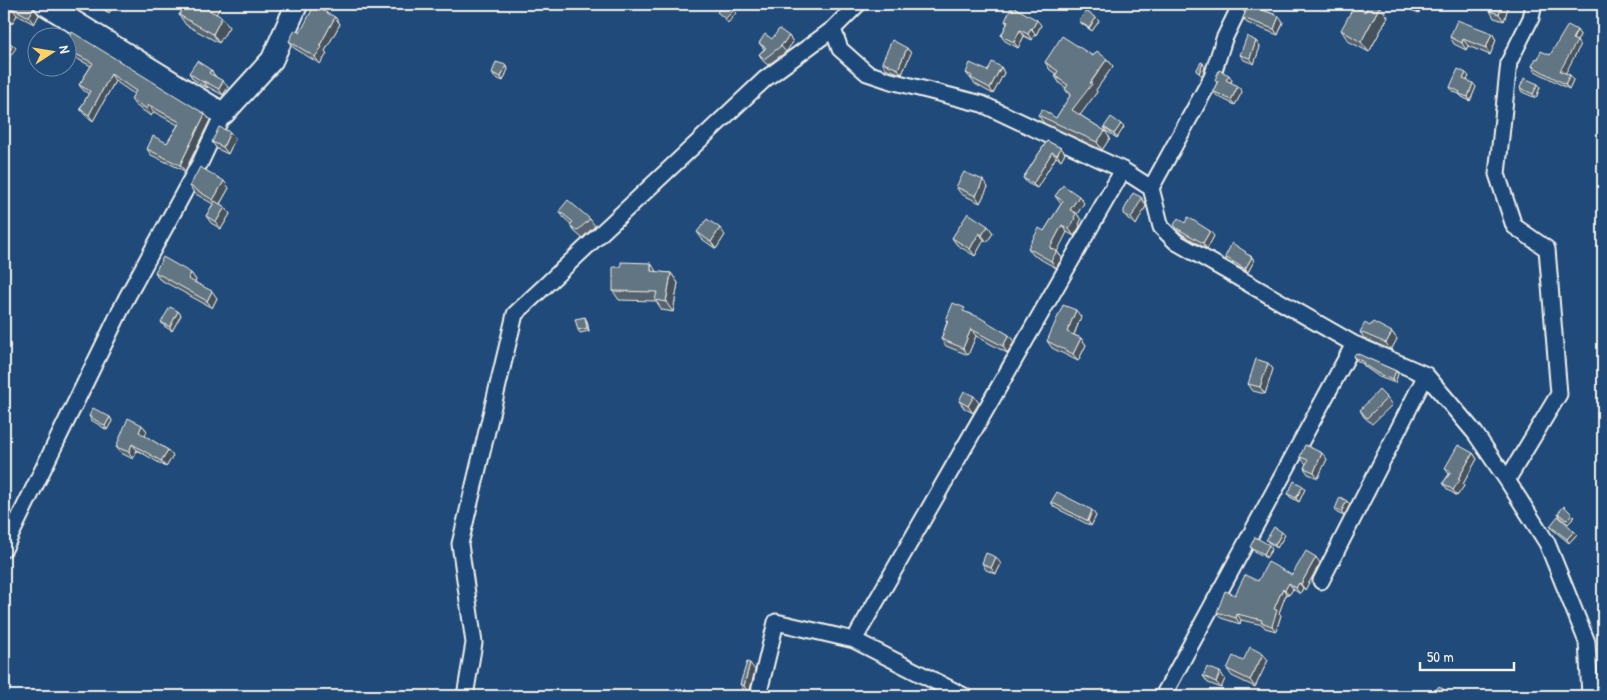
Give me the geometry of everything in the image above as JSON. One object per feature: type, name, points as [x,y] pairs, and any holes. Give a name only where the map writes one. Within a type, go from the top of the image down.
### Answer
[{"type":"street","points":[[45,4],[224,114]]},
{"type":"street","points":[[4,549],[127,297],[201,161],[224,114],[272,60],[297,4]]},
{"type":"street","points":[[465,696],[474,643],[460,544],[515,314],[765,79],[833,29],[858,4]]},
{"type":"street","points":[[1242,4],[1224,39],[1212,77],[1151,188],[1160,227],[1176,242],[1354,344],[1426,375],[1475,432],[1547,543],[1587,642],[1590,696]]},
{"type":"street","points":[[1507,480],[1559,394],[1547,249],[1514,226],[1497,174],[1509,62],[1531,18],[1534,4]]},
{"type":"street","points":[[833,29],[840,49],[867,73],[982,104],[1123,170],[1151,188]]},
{"type":"street","points":[[854,640],[1123,170]]},
{"type":"street","points":[[1164,696],[1354,344]]},
{"type":"street","points":[[1321,582],[1426,375]]},
{"type":"street","points":[[758,696],[776,622],[854,640],[964,696]]},
{"type":"building","points":[[4,4],[30,4],[34,8],[29,17],[12,8],[7,17],[4,15]]},
{"type":"building","points":[[186,4],[210,4],[207,9],[222,17],[213,34],[179,15]]},
{"type":"building","points":[[724,4],[727,4],[734,10],[725,19],[717,12]]},
{"type":"building","points":[[1244,4],[1259,4],[1257,8],[1279,16],[1274,29],[1243,18],[1246,11],[1242,9]]},
{"type":"building","points":[[1369,4],[1380,6],[1361,42],[1341,30],[1354,6],[1365,12]]},
{"type":"building","points":[[1492,4],[1502,4],[1499,14],[1490,11]]},
{"type":"building","points":[[314,6],[335,17],[320,45],[322,47],[315,57],[289,41],[295,30],[300,33]]},
{"type":"building","points":[[1012,6],[1037,20],[1028,34],[1020,30],[1014,42],[1001,36],[1008,22],[1005,21]]},
{"type":"building","points":[[1086,11],[1096,18],[1089,28],[1079,21]]},
{"type":"building","points":[[1457,20],[1492,33],[1486,48],[1463,39],[1462,43],[1450,37]]},
{"type":"building","points":[[1568,25],[1577,30],[1572,39],[1577,41],[1560,71],[1570,75],[1565,84],[1532,66],[1536,58],[1538,59],[1541,51],[1550,55]]},
{"type":"building","points":[[779,29],[789,36],[781,46],[764,59],[759,54],[766,48],[759,43],[765,34],[772,39]]},
{"type":"building","points":[[78,36],[205,114],[180,165],[147,149],[153,136],[167,143],[180,122],[149,105],[147,109],[131,99],[136,91],[111,74],[89,115],[80,109],[90,91],[79,85],[93,63],[78,55]]},
{"type":"building","points":[[1062,36],[1093,56],[1097,51],[1107,59],[1090,83],[1092,84],[1072,110],[1105,131],[1097,142],[1038,115],[1042,109],[1056,118],[1071,94],[1065,89],[1068,85],[1055,76],[1058,71],[1045,62]]},
{"type":"building","points":[[1247,36],[1256,41],[1250,58],[1240,55]]},
{"type":"building","points":[[4,39],[13,45],[6,56],[4,55]]},
{"type":"building","points":[[892,40],[907,48],[898,69],[882,62]]},
{"type":"building","points":[[197,61],[211,70],[209,73],[223,81],[219,89],[189,73]]},
{"type":"building","points":[[496,62],[506,65],[501,77],[492,73]]},
{"type":"building","points":[[992,62],[1001,67],[990,88],[971,78],[972,76],[966,73],[970,63],[988,71]]},
{"type":"building","points":[[1201,62],[1203,63],[1199,73],[1196,71]]},
{"type":"building","points":[[1458,69],[1466,73],[1463,79],[1473,83],[1468,97],[1459,94],[1460,92],[1450,87]]},
{"type":"building","points":[[1219,70],[1229,75],[1226,80],[1238,86],[1231,100],[1213,91],[1218,81],[1215,80]]},
{"type":"building","points":[[1524,78],[1538,84],[1533,94],[1520,88]]},
{"type":"building","points":[[1111,117],[1121,124],[1114,134],[1104,127]]},
{"type":"building","points":[[219,127],[230,132],[223,147],[212,142]]},
{"type":"building","points":[[1047,141],[1061,148],[1057,155],[1052,152],[1033,184],[1023,178]]},
{"type":"building","points":[[200,167],[224,181],[213,200],[190,186]]},
{"type":"building","points":[[964,172],[983,180],[976,196],[956,187]]},
{"type":"building","points":[[1063,185],[1079,196],[1070,210],[1076,213],[1075,219],[1069,229],[1062,225],[1050,248],[1057,251],[1051,261],[1028,248],[1039,228],[1044,231],[1063,201],[1055,196]]},
{"type":"building","points":[[1133,193],[1141,197],[1141,200],[1131,218],[1124,214],[1124,210]]},
{"type":"building","points":[[568,200],[590,219],[577,231],[570,225],[573,222],[559,211]]},
{"type":"building","points":[[215,201],[225,207],[216,222],[206,216]]},
{"type":"building","points":[[968,213],[988,226],[982,235],[979,233],[970,249],[952,238]]},
{"type":"building","points":[[1188,217],[1210,231],[1203,243],[1174,225],[1178,218],[1185,223]]},
{"type":"building","points":[[707,219],[720,228],[711,242],[697,232]]},
{"type":"building","points":[[1232,243],[1252,257],[1245,269],[1225,257]]},
{"type":"building","points":[[163,257],[191,273],[188,279],[212,291],[207,301],[155,272]]},
{"type":"building","points":[[621,262],[651,263],[651,271],[671,273],[666,302],[655,300],[657,292],[613,291],[613,267],[621,267]]},
{"type":"building","points":[[953,303],[965,308],[963,311],[979,317],[1009,335],[1003,346],[971,329],[963,348],[941,339]]},
{"type":"building","points":[[1063,305],[1076,310],[1067,332],[1081,338],[1073,354],[1047,341]]},
{"type":"building","points":[[170,307],[178,311],[170,327],[161,322]]},
{"type":"building","points":[[585,317],[587,328],[578,330],[575,319]]},
{"type":"building","points":[[1373,322],[1392,332],[1386,343],[1360,332],[1365,323],[1370,326]]},
{"type":"building","points":[[1356,353],[1396,371],[1392,380],[1377,373],[1363,364],[1364,362],[1353,357]]},
{"type":"building","points":[[1256,359],[1268,363],[1260,387],[1248,384]]},
{"type":"building","points":[[1379,390],[1387,398],[1367,418],[1360,410]]},
{"type":"building","points":[[964,391],[974,396],[968,406],[959,401]]},
{"type":"building","points":[[93,408],[110,417],[105,426],[89,416]]},
{"type":"building","points":[[128,418],[142,425],[139,432],[168,450],[161,461],[132,444],[129,452],[116,447]]},
{"type":"building","points":[[1305,445],[1322,453],[1314,472],[1304,468],[1308,460],[1300,457]]},
{"type":"building","points":[[1458,445],[1473,453],[1453,490],[1443,483],[1451,472],[1445,468]]},
{"type":"building","points":[[1294,481],[1303,486],[1296,498],[1288,494]]},
{"type":"building","points":[[1057,492],[1092,510],[1088,521],[1051,502]]},
{"type":"building","points":[[1340,497],[1347,501],[1341,512],[1335,509]]},
{"type":"building","points":[[1564,506],[1572,514],[1566,520],[1558,513]]},
{"type":"building","points":[[1558,516],[1574,531],[1567,539],[1550,526]]},
{"type":"building","points":[[1274,527],[1282,532],[1275,545],[1266,540]]},
{"type":"building","points":[[1255,537],[1269,545],[1264,554],[1250,547]]},
{"type":"building","points":[[1306,551],[1316,557],[1301,584],[1299,583],[1296,588],[1289,583],[1285,590],[1283,588],[1274,609],[1277,610],[1272,626],[1261,622],[1262,620],[1237,614],[1236,618],[1217,612],[1225,591],[1235,595],[1245,575],[1258,581],[1268,562],[1292,575]]},
{"type":"building","points":[[986,553],[996,557],[991,568],[982,563]]},
{"type":"building","points":[[1250,647],[1263,654],[1250,680],[1227,669],[1233,656],[1243,661]]},
{"type":"building","points":[[747,662],[750,663],[744,686],[740,684]]},
{"type":"building","points":[[1207,667],[1220,672],[1216,682],[1203,676]]},
{"type":"building","points":[[1439,686],[1452,696],[1431,696]]},
{"type":"building","points":[[1464,692],[1469,696],[1461,696]]}]
